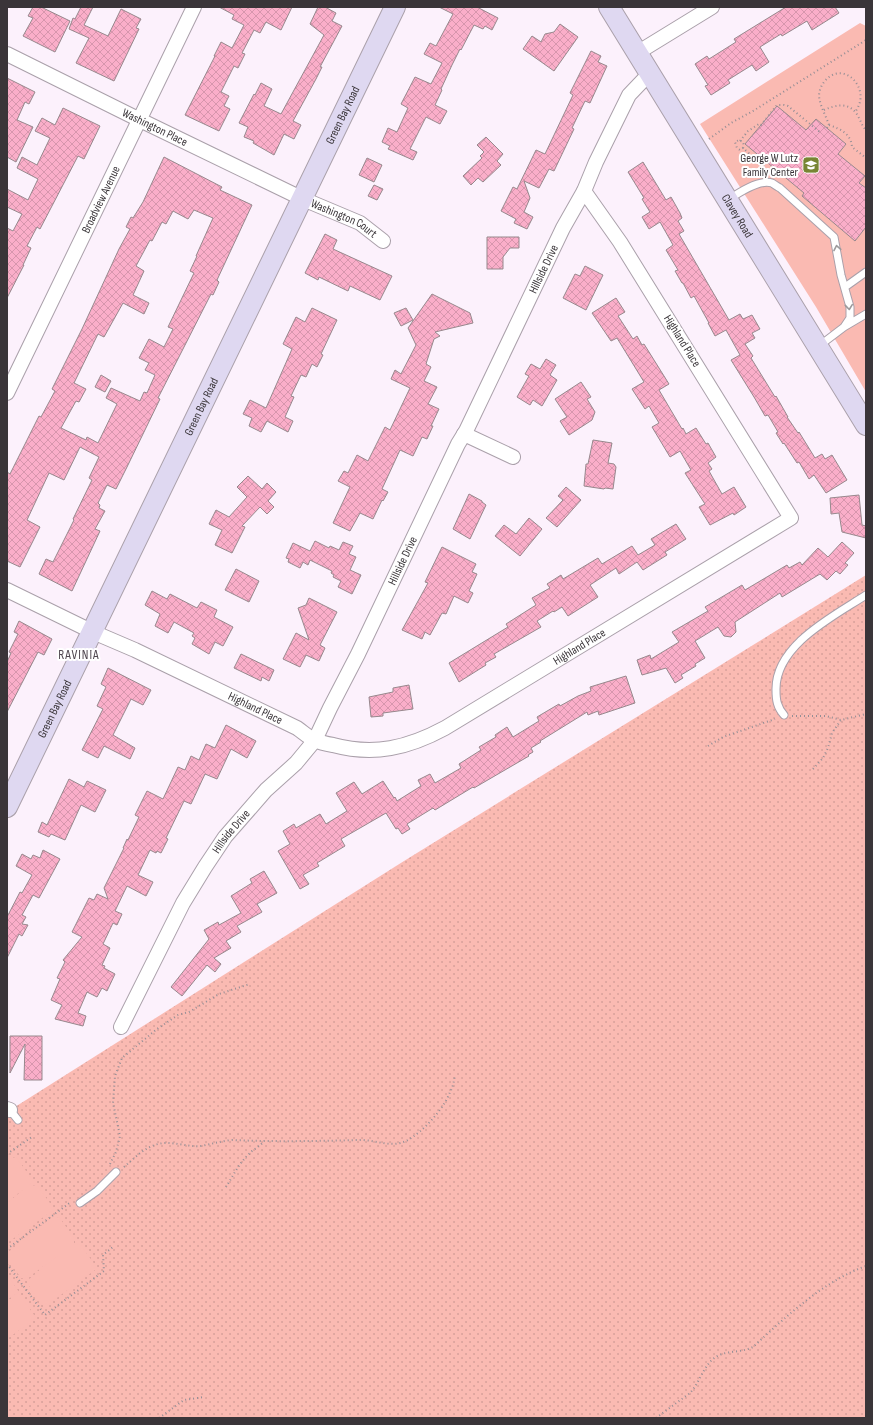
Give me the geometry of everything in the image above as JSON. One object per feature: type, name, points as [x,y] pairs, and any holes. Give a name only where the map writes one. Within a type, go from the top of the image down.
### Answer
[{"type":"main road","name":"Green Bay Road","points":[[7,807],[396,7]]},
{"type":"main road","name":"Clavey Road","points":[[609,7],[866,425]]},
{"type":"street","name":"Broadview Avenue","points":[[7,393],[194,7]]},
{"type":"street","points":[[637,53],[712,7]]},
{"type":"street","name":"Washington Place","points":[[7,54],[303,199]]},
{"type":"street","name":"Hillside Drive","points":[[121,1027],[183,902],[204,867],[225,837],[266,790],[296,763],[315,740],[358,654],[563,228],[584,191],[596,162],[629,95],[650,73]]},
{"type":"street","name":"Highland Place","points":[[7,590],[92,632],[135,650],[290,725],[315,740],[348,749],[369,750],[394,748],[426,739],[445,728],[791,518],[620,242],[584,191]]},
{"type":"street","name":"Washington Court","points":[[303,199],[360,223],[383,240]]},
{"type":"street","points":[[464,434],[513,457]]},
{"type":"lane","points":[[728,200],[746,189],[762,183],[772,183],[780,188],[834,237],[841,275],[850,307],[850,318],[844,327]]},
{"type":"lane","points":[[845,286],[866,272]]},
{"type":"lane","points":[[818,347],[844,327],[866,314]]},
{"type":"lane","points":[[784,715],[779,710],[776,703],[776,685],[780,669],[788,653],[826,622],[866,595]]},
{"type":"lane","points":[[78,1201],[97,1191],[116,1172]]},
{"type":"path","points":[[708,140],[731,123],[753,111],[866,40]]},
{"type":"path","points":[[855,112],[863,103],[864,96],[862,86],[854,77],[841,73],[828,77],[820,88],[819,96],[829,125],[846,133],[851,139],[852,147],[866,158]]},
{"type":"path","points":[[743,148],[738,150],[735,146],[735,142],[740,141],[748,132],[759,124],[761,125],[780,104],[788,106],[821,132]]},
{"type":"path","points":[[824,110],[831,107],[843,106],[852,109],[866,130]]},
{"type":"path","points":[[740,141],[744,144],[743,148],[776,177]]},
{"type":"path","points":[[813,769],[823,758],[828,748],[832,733],[841,720]]},
{"type":"path","points":[[250,984],[219,994],[189,1012],[178,1015],[157,1029],[122,1058],[115,1076],[113,1103],[120,1136],[116,1152],[110,1165],[116,1172],[145,1149],[166,1143],[201,1146],[232,1140],[343,1142],[362,1140],[393,1145],[405,1142],[416,1135],[443,1107],[450,1093],[456,1075]]},
{"type":"path","points":[[7,1154],[32,1137]]},
{"type":"path","points":[[226,1187],[242,1162],[249,1154],[261,1146],[264,1141]]},
{"type":"path","points":[[7,1249],[78,1201]]},
{"type":"path","points":[[7,1264],[45,1315],[104,1271],[103,1254],[113,1247]]},
{"type":"path","points":[[656,1418],[690,1393],[709,1362],[722,1354],[753,1347],[806,1300],[846,1274],[866,1266]]},
{"type":"path","points":[[159,1418],[184,1400],[204,1397]]},
{"type":"shaded area","points":[[860,23],[866,26],[866,392],[816,307],[700,124]]},
{"type":"shaded area","points":[[866,575],[866,1418],[7,1418],[7,1112],[404,861]]},
{"type":"shaded area","points":[[16,1157],[31,1178],[31,1183],[29,1186],[37,1185],[52,1206],[52,1211],[7,1243],[7,1203],[23,1190],[7,1201],[7,1159]]},
{"type":"shaded area","points":[[59,1217],[74,1238],[74,1243],[72,1245],[80,1244],[95,1265],[95,1270],[47,1305],[42,1305],[27,1283],[28,1280],[59,1255],[26,1279],[21,1278],[7,1258],[7,1253],[51,1218]]},
{"type":"shaded area","points":[[7,1274],[19,1292],[7,1300]]},
{"type":"shaded area","points":[[19,1293],[36,1318],[7,1339],[7,1302]]},
{"type":"building","points":[[33,7],[41,7],[70,21],[55,52],[23,36],[33,18],[28,16]]},
{"type":"building","points":[[81,7],[93,7],[84,25],[108,36],[121,9],[141,19],[136,28],[139,29],[114,81],[76,63],[89,38],[69,29],[73,18],[75,19]]},
{"type":"building","points":[[219,7],[292,7],[281,30],[266,22],[260,33],[254,30],[242,53],[245,54],[238,68],[234,66],[221,92],[229,96],[224,106],[230,109],[219,131],[185,115],[221,42],[232,48],[244,25],[232,19],[234,15]]},
{"type":"building","points":[[318,7],[325,7],[336,13],[332,21],[342,26],[293,121],[301,125],[294,139],[284,134],[274,155],[253,143],[254,141],[244,137],[248,127],[239,123],[261,83],[272,89],[264,106],[281,114],[324,35],[310,24]]},
{"type":"building","points":[[439,7],[477,7],[498,18],[492,30],[485,26],[483,29],[474,25],[452,65],[435,105],[447,111],[440,124],[426,117],[410,149],[417,152],[413,160],[388,149],[390,146],[382,142],[388,128],[397,132],[408,108],[401,104],[415,77],[431,84],[442,63],[424,54],[430,43],[436,46],[453,14]]},
{"type":"building","points":[[786,7],[835,7],[839,13],[812,30],[807,21],[782,36],[781,34],[760,47],[769,62],[756,71],[752,65],[728,80],[730,83],[711,95],[705,86],[708,85],[695,64],[707,56],[709,59],[736,42],[734,39]]},
{"type":"building","points":[[560,24],[578,37],[554,71],[523,49],[532,36],[541,42],[545,34],[554,32]]},
{"type":"building","points":[[591,51],[601,56],[598,62],[607,66],[590,103],[585,101],[572,128],[574,129],[554,171],[549,169],[539,188],[524,181],[530,198],[524,212],[533,217],[527,229],[514,223],[516,219],[501,211],[513,187],[517,189],[536,150],[545,154],[573,95],[570,93]]},
{"type":"building","points":[[7,78],[35,92],[29,104],[25,102],[17,120],[33,127],[16,162],[7,157]]},
{"type":"building","name":"George W Lutz Family Center","points":[[777,106],[806,130],[816,119],[846,144],[838,154],[865,176],[859,183],[866,188],[866,227],[855,241],[802,196],[804,193],[745,144]]},
{"type":"building","points":[[63,108],[100,126],[84,159],[78,156],[40,229],[37,227],[27,246],[31,248],[24,265],[7,298],[7,228],[13,231],[22,214],[7,207],[7,189],[28,200],[38,179],[17,168],[22,157],[37,165],[50,138],[35,131],[42,118],[55,125]]},
{"type":"building","points":[[486,137],[503,154],[497,161],[501,165],[483,182],[478,178],[471,185],[463,176],[482,158],[480,156],[484,152],[477,145]]},
{"type":"building","points":[[164,157],[222,187],[220,190],[252,205],[217,280],[219,282],[213,295],[211,294],[158,398],[160,399],[116,489],[107,485],[98,503],[100,505],[99,508],[105,511],[95,529],[100,531],[72,591],[39,574],[46,559],[53,562],[92,480],[89,478],[99,457],[80,447],[64,480],[49,473],[27,520],[40,527],[20,567],[7,561],[7,472],[10,474],[39,416],[41,417],[55,391],[52,389],[130,229],[126,227],[131,217],[133,218],[143,202]],"holes":[[[194,210],[213,218],[190,271],[194,273],[168,327],[173,329],[164,347],[149,339],[139,358],[149,363],[145,370],[155,375],[147,393],[144,392],[140,401],[111,388],[106,398],[117,404],[98,443],[87,437],[86,440],[61,428],[76,401],[79,402],[86,389],[74,383],[98,334],[104,337],[123,303],[144,314],[149,303],[133,295],[144,271],[136,266],[162,222],[166,224],[173,211],[188,219]]]},
{"type":"building","points":[[367,158],[382,165],[374,182],[359,175]]},
{"type":"building","points":[[643,162],[666,200],[671,197],[680,213],[682,218],[678,221],[684,231],[679,234],[729,320],[740,314],[743,319],[752,315],[760,329],[752,333],[755,338],[745,344],[753,356],[751,358],[775,397],[776,396],[787,417],[798,433],[799,432],[815,458],[822,454],[825,459],[832,455],[847,480],[826,493],[814,475],[809,479],[799,462],[797,463],[784,443],[783,444],[768,415],[765,416],[731,360],[740,355],[726,330],[715,336],[694,296],[691,298],[675,271],[678,270],[666,250],[673,245],[660,222],[649,229],[642,217],[650,212],[642,199],[644,198],[628,172]]},
{"type":"building","points":[[374,185],[383,189],[377,200],[368,196]]},
{"type":"building","points":[[325,234],[337,240],[333,249],[392,276],[380,300],[350,286],[348,291],[319,277],[318,280],[305,273]]},
{"type":"building","points":[[487,237],[519,237],[519,248],[510,248],[503,257],[503,269],[487,269]]},
{"type":"building","points":[[585,266],[603,275],[586,310],[563,298],[575,274],[580,276]]},
{"type":"building","points":[[432,294],[470,313],[473,323],[435,332],[440,336],[434,339],[426,364],[431,367],[424,381],[437,387],[428,404],[439,409],[431,426],[433,426],[427,439],[422,437],[413,456],[400,450],[382,489],[388,492],[383,501],[382,500],[373,519],[360,513],[350,531],[333,523],[350,487],[338,481],[344,471],[348,473],[357,455],[368,461],[385,427],[390,430],[410,388],[391,379],[395,370],[401,374],[416,345],[408,328]]},
{"type":"building","points":[[616,298],[625,312],[618,316],[633,339],[637,336],[642,345],[644,344],[669,384],[659,390],[682,429],[683,428],[686,434],[696,428],[706,444],[708,443],[716,457],[708,463],[712,469],[709,471],[722,494],[734,487],[746,507],[734,515],[733,513],[710,525],[699,507],[705,504],[685,473],[691,470],[680,451],[670,457],[652,427],[659,423],[649,406],[645,409],[632,389],[644,382],[617,338],[611,341],[592,313]]},
{"type":"building","points":[[312,308],[337,320],[321,354],[323,355],[317,367],[312,364],[306,377],[301,375],[291,396],[294,397],[285,417],[293,421],[288,432],[267,421],[261,432],[249,426],[252,418],[243,414],[250,400],[266,408],[292,349],[283,344],[296,317],[305,322]]},
{"type":"building","points":[[406,308],[413,320],[401,326],[394,313]]},
{"type":"building","points":[[546,359],[556,365],[550,375],[557,380],[542,406],[533,400],[530,405],[517,397],[529,376],[525,374],[531,364],[540,369]]},
{"type":"building","points":[[101,375],[111,381],[105,392],[95,387]]},
{"type":"building","points":[[581,382],[591,397],[587,399],[595,412],[592,420],[569,435],[560,421],[567,417],[555,399]]},
{"type":"building","points":[[593,440],[612,443],[608,463],[614,464],[616,467],[613,489],[584,486],[586,464],[588,464]]},
{"type":"building","points":[[248,476],[262,489],[267,483],[276,492],[268,501],[274,507],[267,514],[260,507],[242,526],[245,527],[232,553],[215,545],[222,530],[209,524],[216,510],[229,517],[247,497],[237,487]]},
{"type":"building","points":[[566,487],[581,500],[557,527],[546,518],[563,500],[558,496]]},
{"type":"building","points":[[469,494],[486,505],[470,539],[453,529]]},
{"type":"building","points":[[859,495],[862,525],[866,526],[866,538],[842,532],[839,513],[831,514],[830,498]]},
{"type":"building","points":[[529,518],[542,529],[520,556],[495,536],[504,525],[516,534]]},
{"type":"building","points":[[676,524],[686,539],[665,552],[667,555],[643,570],[637,562],[619,574],[616,568],[590,585],[598,597],[568,616],[562,607],[554,612],[553,611],[537,621],[541,627],[494,654],[496,657],[485,663],[486,665],[459,682],[449,663],[508,627],[506,624],[536,605],[532,598],[550,588],[547,584],[561,575],[563,579],[598,558],[602,564],[632,546],[638,555],[655,545],[651,539]]},
{"type":"building","points":[[315,541],[329,548],[330,546],[339,550],[343,542],[353,546],[349,554],[356,557],[350,570],[361,575],[352,594],[338,587],[341,581],[333,577],[334,575],[331,573],[332,571],[310,560],[308,565],[303,562],[300,568],[288,562],[289,559],[286,558],[293,543],[310,551]]},
{"type":"building","points":[[842,542],[854,553],[845,563],[848,565],[840,574],[836,571],[827,580],[820,574],[782,597],[780,593],[735,622],[736,632],[731,637],[724,636],[718,627],[695,641],[705,658],[695,664],[696,666],[681,675],[683,678],[675,683],[666,668],[642,675],[637,660],[650,655],[651,659],[679,642],[672,632],[708,611],[705,607],[742,585],[745,590],[787,565],[789,568],[800,562],[802,565],[818,548],[828,557]]},
{"type":"building","points":[[442,547],[476,564],[472,572],[477,574],[469,591],[473,593],[468,603],[454,596],[446,614],[442,613],[430,635],[425,632],[422,639],[402,630],[428,583],[425,582]]},
{"type":"building","points":[[236,569],[259,581],[249,602],[225,590]]},
{"type":"building","points":[[152,591],[167,599],[170,594],[197,608],[201,602],[217,610],[214,617],[233,627],[223,646],[215,642],[209,654],[192,644],[195,638],[192,636],[194,633],[174,622],[168,633],[155,626],[160,614],[145,605]]},
{"type":"building","points":[[309,598],[337,612],[320,645],[325,648],[319,661],[306,655],[300,667],[283,659],[296,633],[309,640],[298,608],[306,605]]},
{"type":"building","points":[[19,621],[52,639],[44,655],[38,652],[7,712],[7,662],[11,653],[9,652],[18,634],[14,632]]},
{"type":"building","points":[[241,654],[274,670],[269,681],[262,677],[261,681],[234,668]]},
{"type":"building","points":[[108,668],[151,690],[143,705],[131,699],[113,735],[135,748],[130,759],[104,746],[98,758],[82,750],[103,709],[97,706],[106,687],[101,684]]},
{"type":"building","points":[[626,676],[635,703],[599,715],[598,711],[588,715],[587,712],[540,741],[541,742],[531,748],[533,752],[528,755],[529,756],[435,810],[433,808],[407,824],[410,829],[402,834],[398,828],[396,829],[386,813],[341,839],[345,846],[317,863],[319,866],[303,875],[309,884],[300,889],[278,851],[290,844],[283,831],[294,824],[296,828],[320,814],[326,824],[347,811],[336,793],[354,782],[362,794],[383,781],[397,801],[421,786],[418,780],[430,774],[435,783],[461,768],[459,764],[481,750],[479,747],[496,737],[495,735],[507,727],[513,737],[539,721],[537,717],[559,704],[560,706],[591,691],[590,687]]},
{"type":"building","points":[[409,685],[413,709],[383,713],[383,716],[371,717],[369,697],[393,692],[393,688]]},
{"type":"building","points":[[226,725],[256,741],[247,758],[231,749],[217,779],[205,774],[191,804],[184,801],[166,838],[168,839],[161,853],[157,851],[156,853],[150,850],[138,875],[153,882],[146,896],[127,886],[115,911],[122,914],[117,925],[113,923],[103,944],[110,948],[102,965],[105,966],[104,968],[115,974],[107,991],[102,988],[97,997],[87,992],[78,1013],[86,1016],[83,1026],[55,1019],[62,1005],[51,1000],[60,979],[57,978],[65,962],[63,960],[82,937],[72,932],[89,898],[94,900],[97,894],[108,899],[104,888],[139,817],[135,815],[147,791],[163,799],[178,767],[185,770],[191,756],[199,760],[206,744],[215,748]]},
{"type":"building","points":[[69,779],[84,787],[87,781],[106,790],[95,812],[81,805],[65,840],[51,834],[49,837],[38,832],[42,822],[47,825]]},
{"type":"building","points":[[43,850],[60,859],[39,898],[33,895],[22,915],[26,917],[22,924],[28,925],[22,936],[19,934],[7,958],[7,917],[20,892],[22,893],[32,875],[16,866],[22,854],[31,859],[33,855],[40,858]]},
{"type":"building","points":[[264,871],[277,893],[257,904],[262,912],[237,926],[241,932],[226,941],[231,948],[214,958],[221,964],[215,972],[207,965],[182,996],[171,987],[209,939],[204,930],[218,922],[219,925],[241,913],[231,896],[252,883],[250,879]]},
{"type":"building","points":[[10,1036],[42,1036],[42,1080],[24,1080],[25,1044],[10,1073]]},
{"type":"place","name":"George W Lutz Family Center","points":[[811,165]]},
{"type":"district","name":"RAVINIA","points":[[79,655]]}]
